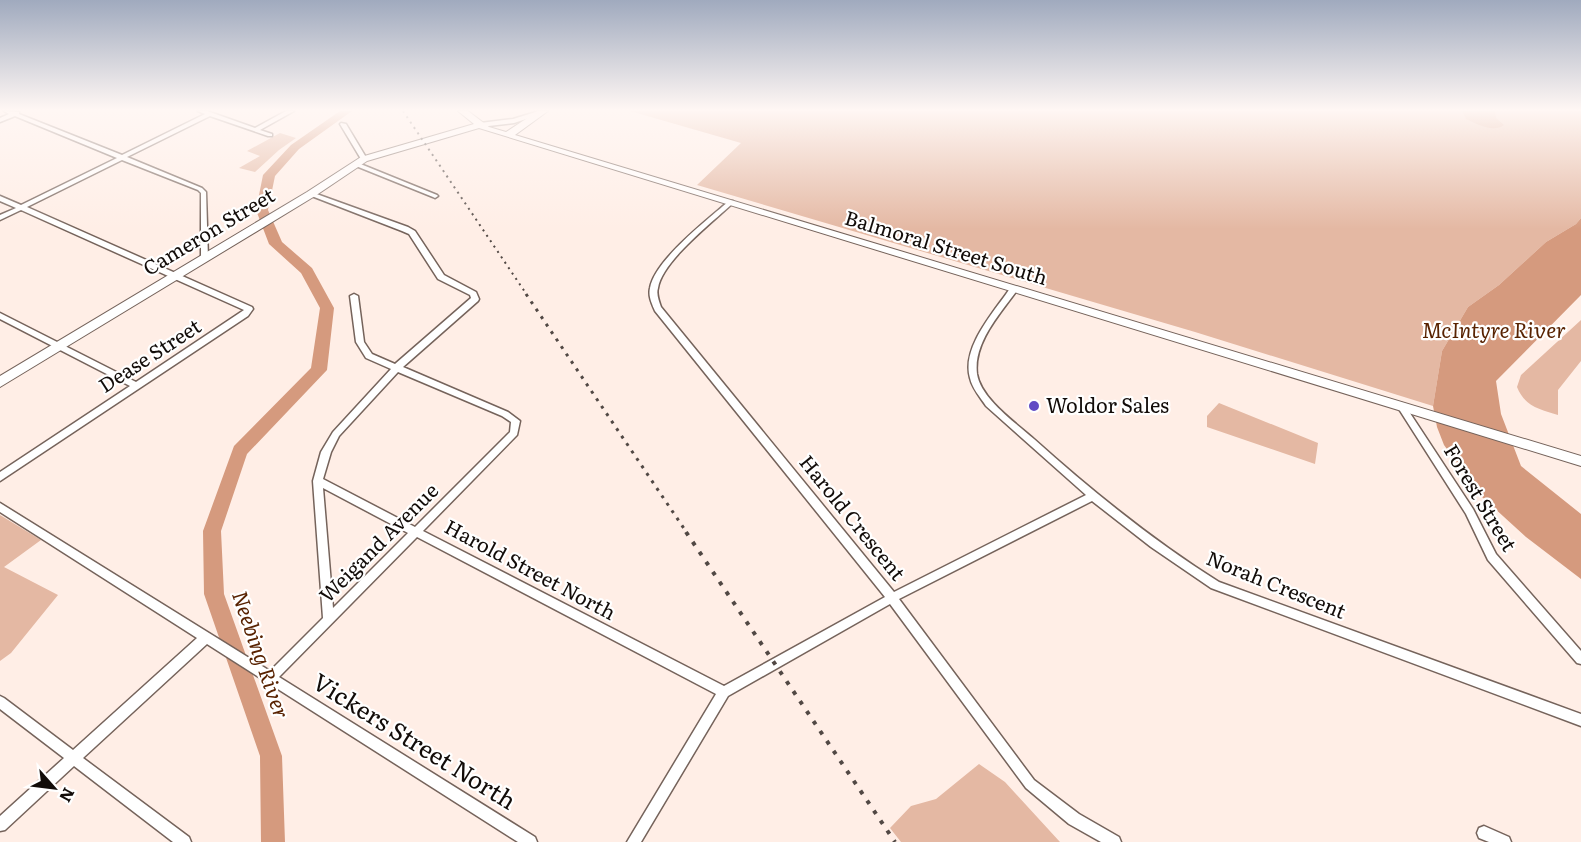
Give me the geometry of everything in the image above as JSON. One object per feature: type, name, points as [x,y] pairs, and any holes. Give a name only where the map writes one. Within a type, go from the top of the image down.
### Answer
[{"type":"main road","name":"Cameron Street","points":[[0,382],[361,162],[399,150]]},
{"type":"main road","name":"Balmoral Street South","points":[[559,150],[1581,461]]},
{"type":"street","points":[[107,150],[204,193],[205,257]]},
{"type":"street","points":[[0,218],[137,150]]},
{"type":"street","points":[[355,150],[361,162],[435,196]]},
{"type":"street","points":[[311,194],[405,229],[411,233],[441,277],[473,294],[475,300],[396,368],[336,434],[326,452],[318,481],[328,618]]},
{"type":"street","points":[[0,198],[176,275]]},
{"type":"street","name":"Harold Crescent","points":[[731,202],[668,263],[654,286],[655,302],[892,598],[1030,784],[1074,819],[1114,842]]},
{"type":"street","name":"Dease Street","points":[[0,477],[249,312],[246,306],[176,275]]},
{"type":"street","name":"Norah Crescent","points":[[1014,289],[977,346],[972,362],[977,386],[989,404],[1091,497],[1176,561],[1215,585],[1581,720]]},
{"type":"street","points":[[354,296],[360,342],[365,351],[396,368]]},
{"type":"street","points":[[0,316],[136,386]]},
{"type":"street","name":"Weigand Avenue","points":[[264,675],[328,618],[514,433],[516,421],[505,414],[396,368]]},
{"type":"street","name":"Forest Street","points":[[1401,406],[1470,512],[1492,557],[1581,659]]},
{"type":"street","name":"Harold Street North","points":[[318,481],[724,692]]},
{"type":"street","points":[[634,842],[724,692],[892,598],[1091,497]]},
{"type":"street","name":"Vickers Street North","points":[[0,507],[530,842]]},
{"type":"street","points":[[0,825],[209,640]]},
{"type":"street","points":[[0,702],[184,842]]},
{"type":"street","points":[[1484,833],[1504,842]]},
{"type":"shaded area","points":[[279,150],[255,172],[239,168],[260,156],[247,151]]},
{"type":"shaded area","points":[[733,150],[1581,150],[1581,218],[1576,224],[1546,242],[1499,285],[1468,307],[1442,351],[1433,406],[1195,332],[697,185]]},
{"type":"shaded area","points":[[1581,320],[1581,361],[1558,390],[1558,415],[1534,406],[1524,399],[1517,387],[1521,375]]},
{"type":"shaded area","points":[[1219,403],[1318,443],[1315,464],[1207,427],[1207,416]]},
{"type":"shaded area","points":[[0,515],[41,540],[4,567],[58,595],[11,653],[0,661]]},
{"type":"shaded area","points":[[979,764],[1005,782],[1060,842],[901,842],[890,828],[911,806],[936,799]]},
{"type":"water","name":"McIntyre River","points":[[1581,218],[1581,295],[1496,381],[1501,414],[1521,466],[1581,514],[1581,579],[1526,537],[1481,496],[1444,445],[1437,427],[1433,406],[1442,351],[1468,307],[1499,285],[1546,242],[1576,224]]},
{"type":"waterway","name":"Neebing River","points":[[273,842],[271,756],[214,594],[212,531],[240,451],[319,370],[327,308],[307,271],[276,244],[262,210],[269,175],[292,150]]},
{"type":"railway","points":[[429,150],[527,295]]},
{"type":"railway","points":[[526,294],[687,533]]},
{"type":"railway","points":[[686,532],[895,842]]},
{"type":"place","name":"Woldor Sales","points":[[1034,406]]}]
